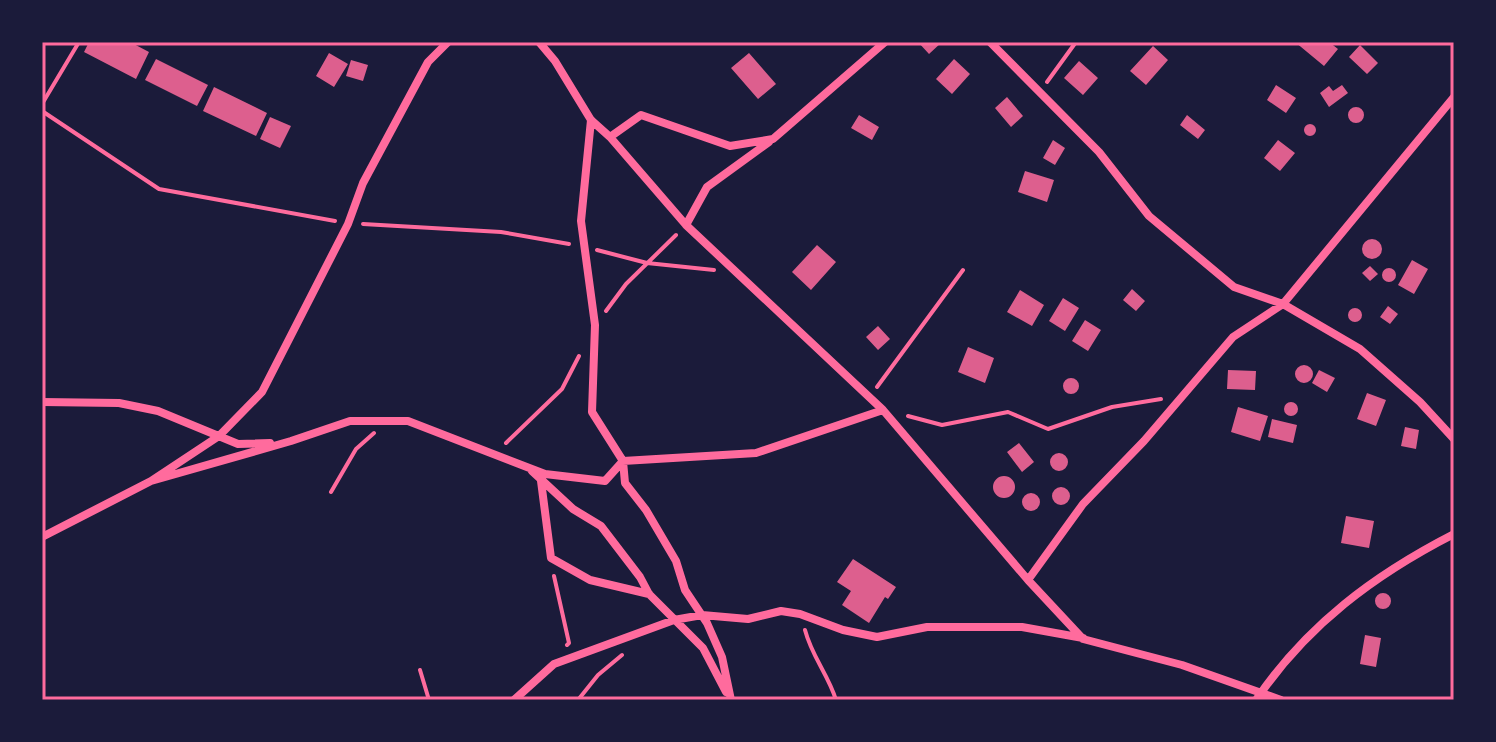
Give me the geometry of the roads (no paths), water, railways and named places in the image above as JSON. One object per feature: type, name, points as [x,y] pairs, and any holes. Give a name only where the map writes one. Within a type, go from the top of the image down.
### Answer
[{"type":"street","points":[[42,537],[151,481],[219,436],[262,392],[348,224],[363,183],[428,62],[448,42]]},
{"type":"street","points":[[539,42],[555,61],[591,120],[610,137],[686,225],[883,410],[1028,580],[1083,639]]},
{"type":"street","points":[[686,225],[707,187],[773,139],[885,42]]},
{"type":"street","points":[[990,42],[1099,152],[1149,216],[1234,287],[1283,304],[1360,349],[1420,402],[1454,439]]},
{"type":"street","points":[[1028,580],[1083,504],[1144,441],[1233,337],[1283,304],[1454,97]]},
{"type":"street","points":[[610,137],[641,115],[730,146],[773,139]]},
{"type":"street","points":[[591,120],[581,221],[595,325],[592,412],[623,461],[625,483],[646,510],[676,561],[685,590],[702,615],[722,657],[731,700]]},
{"type":"street","points":[[42,402],[119,403],[158,411],[238,444],[291,441]]},
{"type":"street","points":[[151,481],[350,421],[408,421],[545,474],[605,481],[623,461],[756,453],[883,410]]},
{"type":"street","points":[[528,467],[573,509],[601,526],[640,577],[649,594],[703,648],[731,700]]},
{"type":"street","points":[[541,479],[551,558],[590,580],[649,594]]},
{"type":"street","points":[[1259,696],[1304,640],[1362,588],[1454,534]]},
{"type":"street","points":[[514,700],[554,664],[674,620],[702,615],[748,619],[781,611],[877,637],[927,627],[1022,627],[1083,639],[1182,665],[1259,696],[1281,700]]}]
